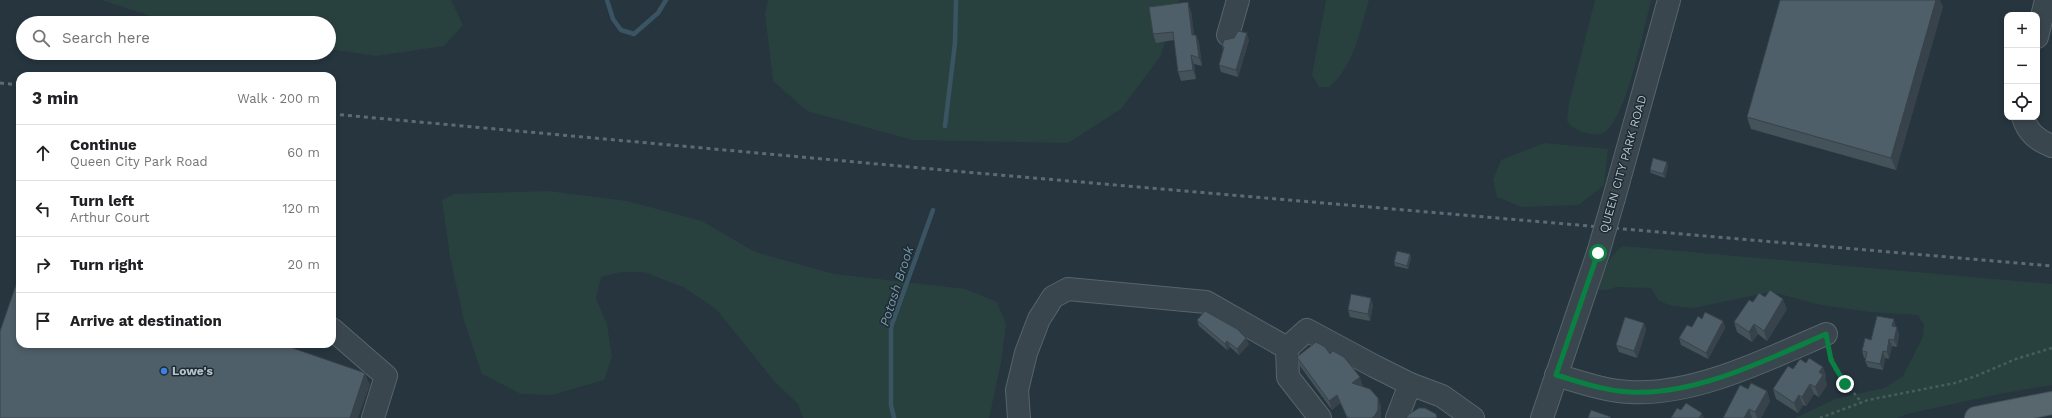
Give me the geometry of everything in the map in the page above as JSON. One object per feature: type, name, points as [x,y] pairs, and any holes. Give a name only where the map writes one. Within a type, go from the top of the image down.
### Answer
[{"type":"main road","points":[[1976,418],[2052,403]]},
{"type":"street","points":[[1228,35],[1238,0]]},
{"type":"street","name":"QUEEN CITY PARK ROAD","points":[[1542,418],[1598,253],[1669,0]]},
{"type":"street","points":[[2040,25],[2046,0]]},
{"type":"street","points":[[2024,120],[2030,132],[2039,141],[2052,146]]},
{"type":"street","points":[[1019,418],[1017,390],[1026,353],[1039,319],[1053,297],[1068,289],[1206,302],[1287,348]]},
{"type":"street","points":[[1320,418],[1288,378],[1287,348],[1307,330],[1410,384],[1442,396],[1474,418]]},
{"type":"street","points":[[336,332],[386,376],[373,418]]},
{"type":"street","points":[[1556,375],[1610,390],[1647,392],[1681,387],[1734,374],[1826,334]]},
{"type":"street","points":[[1397,418],[1410,384]]},
{"type":"path","points":[[1826,334],[1831,360],[1836,370],[1861,402]]},
{"type":"path","points":[[1820,418],[1861,402],[1955,383],[2016,359],[2052,348]]},
{"type":"green space","points":[[101,0],[451,0],[463,25],[444,46],[376,56],[336,50],[336,16],[151,16]]},
{"type":"green space","points":[[768,0],[1179,0],[1160,57],[1121,109],[1068,143],[912,140],[807,111],[773,81],[765,14]]},
{"type":"green space","points":[[1326,0],[1369,0],[1355,47],[1345,69],[1338,79],[1329,87],[1319,87],[1312,75]]},
{"type":"green space","points":[[1595,0],[1651,0],[1634,70],[1620,109],[1613,123],[1605,132],[1601,134],[1589,134],[1574,128],[1567,121],[1569,103]]},
{"type":"green space","points":[[1544,143],[1608,149],[1604,185],[1579,205],[1521,207],[1497,197],[1493,180],[1501,160]]},
{"type":"green space","points":[[548,191],[627,201],[702,221],[755,252],[834,274],[966,289],[997,302],[1006,324],[1001,363],[989,418],[803,418],[798,404],[774,381],[716,309],[685,288],[644,272],[621,272],[601,277],[596,299],[607,324],[612,357],[604,380],[552,395],[521,394],[482,374],[464,321],[450,257],[442,200],[454,194]]},
{"type":"green space","points":[[1623,246],[2052,284],[2052,385],[1999,394],[1907,414],[1897,418],[1795,418],[1835,399],[1884,388],[1903,376],[1923,337],[1924,325],[1918,315],[1870,312],[1821,305],[1771,292],[1693,308],[1672,306],[1659,301],[1651,288],[1616,287],[1607,290],[1598,290],[1604,271],[1610,260],[1613,255]]},
{"type":"building","points":[[1780,0],[1936,0],[1891,158],[1747,117]]},
{"type":"building","points":[[1188,2],[1192,35],[1196,35],[1199,58],[1191,55],[1193,70],[1178,72],[1173,32],[1153,34],[1149,7]]},
{"type":"building","points":[[1238,31],[1247,33],[1236,70],[1219,65],[1224,47],[1222,46],[1224,40],[1234,38]]},
{"type":"building","points":[[1653,158],[1667,162],[1663,174],[1650,170]]},
{"type":"building","points":[[1397,251],[1410,254],[1407,266],[1394,262]]},
{"type":"building","name":"Lowe's","points":[[16,285],[16,348],[293,348],[365,373],[350,418],[0,418],[0,331]]},
{"type":"building","points":[[1770,290],[1783,299],[1764,331],[1754,324],[1749,332],[1734,322],[1749,300],[1753,302],[1759,293],[1765,297]]},
{"type":"building","points":[[1351,294],[1371,298],[1368,314],[1348,310]]},
{"type":"building","points":[[1205,311],[1237,329],[1246,338],[1237,349],[1227,341],[1225,344],[1197,320]]},
{"type":"building","points":[[1705,312],[1723,321],[1706,353],[1679,338],[1687,325],[1692,327],[1698,316],[1702,319]]},
{"type":"building","points":[[1877,316],[1894,319],[1892,326],[1897,327],[1894,340],[1889,339],[1887,352],[1883,351],[1880,364],[1865,361],[1867,352],[1862,351],[1865,338],[1871,340]]},
{"type":"building","points":[[1625,317],[1644,323],[1634,351],[1616,345]]},
{"type":"building","points":[[1316,342],[1325,347],[1330,354],[1333,351],[1344,357],[1360,377],[1352,383],[1370,389],[1378,398],[1378,410],[1372,418],[1349,418],[1346,415],[1337,395],[1329,401],[1297,357]]},
{"type":"building","points":[[1809,358],[1823,367],[1819,372],[1823,375],[1815,387],[1810,384],[1802,397],[1799,395],[1794,403],[1773,389],[1788,366],[1793,369],[1800,359],[1806,363]]},
{"type":"building","points":[[1751,383],[1767,391],[1755,412],[1749,409],[1744,418],[1723,418],[1740,385],[1748,389]]},
{"type":"building","points":[[1686,403],[1702,413],[1699,418],[1671,418],[1677,408],[1681,410]]},
{"type":"building","points":[[1419,408],[1425,408],[1436,414],[1437,418],[1406,418],[1409,414]]},
{"type":"building","points":[[1591,410],[1611,417],[1588,418]]},
{"type":"waterway","name":"Potash Brook","points":[[607,0],[613,19],[621,30],[634,34],[658,13],[666,0]]},
{"type":"waterway","name":"Potash Brook","points":[[945,126],[955,43],[956,0]]},
{"type":"waterway","name":"Potash Brook","points":[[894,418],[891,405],[891,327],[933,210]]},
{"type":"railway","points":[[0,83],[16,85]]},
{"type":"railway","points":[[336,114],[965,172],[2052,266]]},
{"type":"place","name":"Lowe's","points":[[164,371]]},
{"type":"route","points":[[1598,253],[1556,375],[1610,390],[1629,392],[1647,392],[1681,387],[1734,374],[1826,334],[1831,360],[1845,384]]}]
